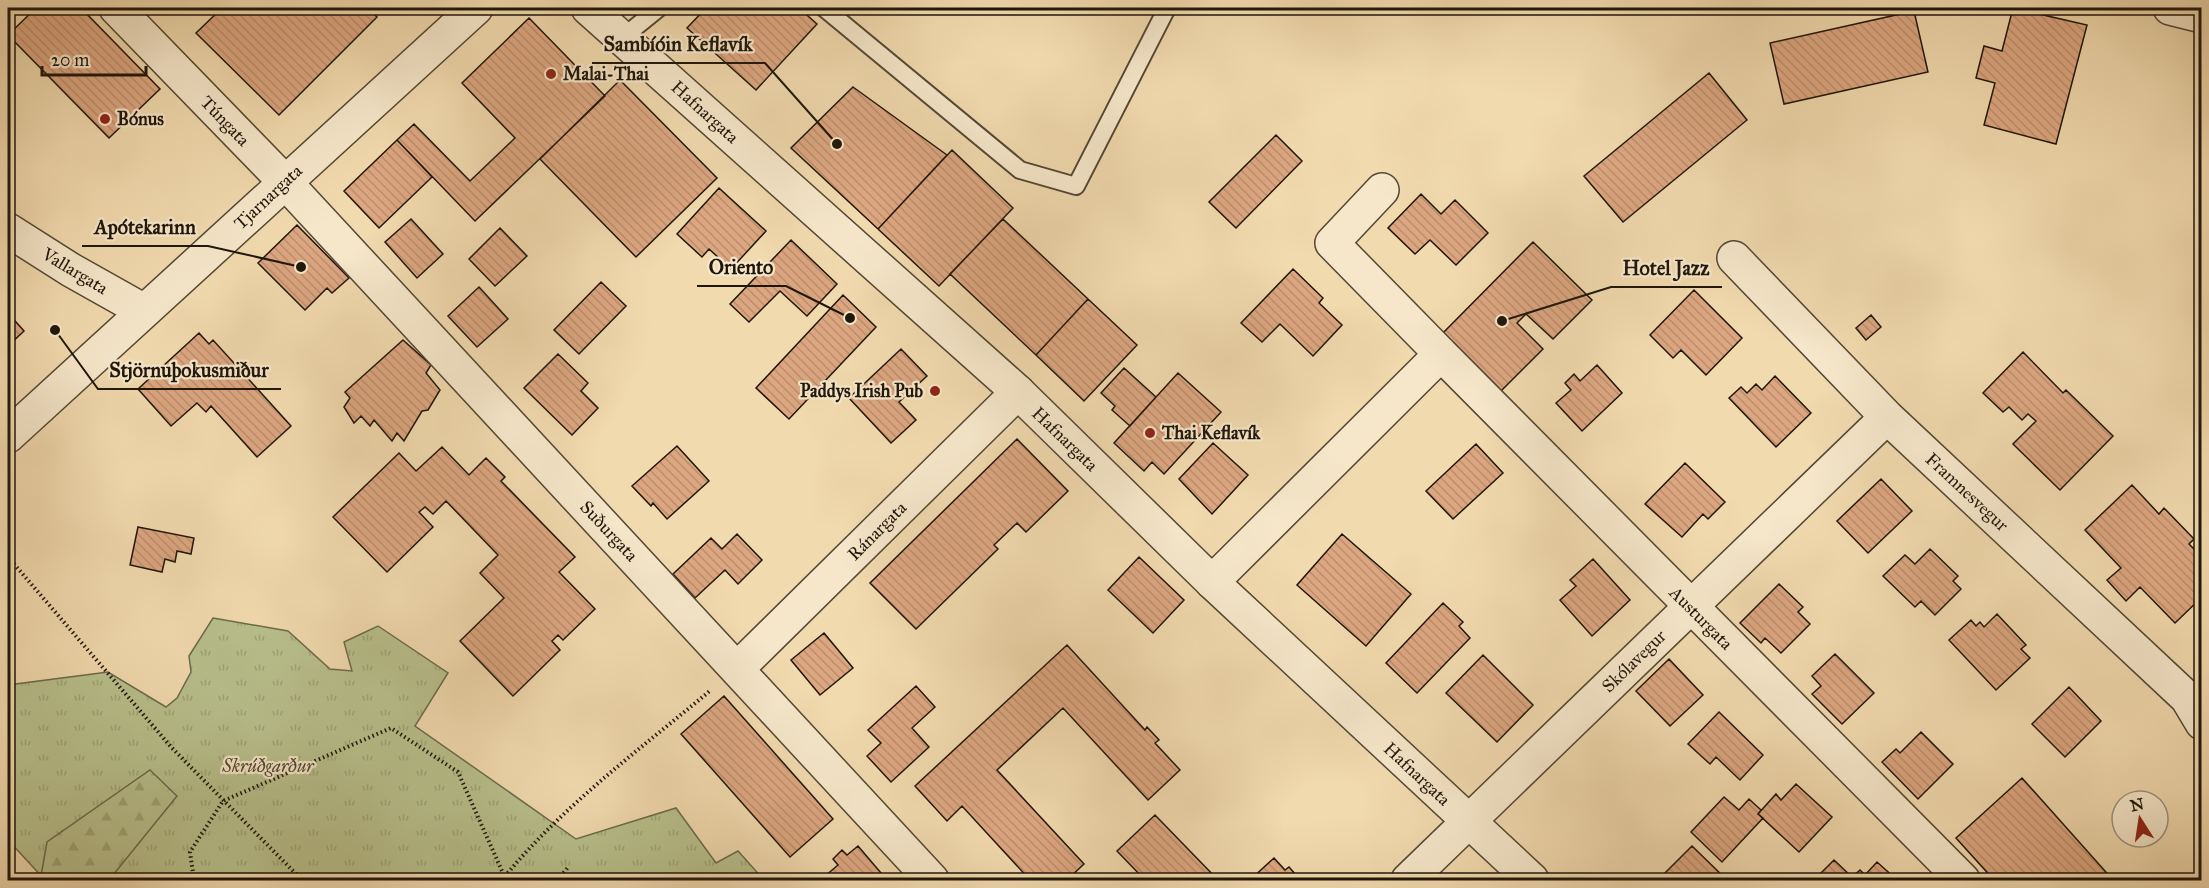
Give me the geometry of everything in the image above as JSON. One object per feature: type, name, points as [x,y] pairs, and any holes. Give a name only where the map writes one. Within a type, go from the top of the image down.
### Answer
[{"type":"street","name":"Túngata","points":[[116,8],[285,182]]},
{"type":"street","name":"Tjarnargata","points":[[8,436],[476,8]]},
{"type":"street","name":"Hafnargata","points":[[588,8],[1018,392],[1212,582],[1532,880]]},
{"type":"street","points":[[2170,8],[2202,16]]},
{"type":"street","name":"Suðurgata","points":[[285,182],[932,880]]},
{"type":"street","name":"Austurgata","points":[[1382,190],[1332,243],[1690,607],[1963,880]]},
{"type":"street","name":"Vallargata","points":[[8,230],[71,270],[144,311]]},
{"type":"street","name":"Framnesvegur","points":[[1734,258],[1887,417],[2187,698],[2202,723]]},
{"type":"street","points":[[1212,582],[1441,354]]},
{"type":"street","name":"Ránargata","points":[[737,669],[1018,392]]},
{"type":"street","name":"Skólavegur","points":[[1408,880],[1887,417]]},
{"type":"lane","points":[[622,38],[659,8]]},
{"type":"lane","points":[[824,8],[1020,170],[1076,186],[1167,8]]},
{"type":"path","points":[[8,557],[172,748],[302,880]]},
{"type":"path","points":[[194,880],[190,852],[224,801],[391,728],[458,772],[504,880],[523,855],[590,790],[737,669]]},
{"type":"path","points":[[558,880],[568,866]]},
{"type":"green space","name":"Skrúðgarður","points":[[213,618],[288,631],[330,669],[352,671],[344,642],[378,626],[448,673],[415,726],[576,839],[676,808],[716,863],[738,851],[764,880],[45,880],[8,840],[8,685],[108,672],[166,707],[177,698],[191,672],[189,656]]},
{"type":"green space","points":[[150,770],[177,796],[109,880],[45,880],[41,876],[47,842]]},
{"type":"building","points":[[36,8],[81,8],[160,89],[109,138],[8,35]]},
{"type":"building","points":[[222,8],[374,8],[371,11],[377,17],[279,115],[196,33]]},
{"type":"building","points":[[706,8],[799,8],[817,24],[756,90],[687,28]]},
{"type":"building","points":[[2013,8],[2087,25],[2056,144],[1984,125],[1995,83],[1976,78],[1984,46],[2002,51]]},
{"type":"building","points":[[1914,11],[1928,72],[1784,104],[1770,43]]},
{"type":"building","points":[[529,18],[605,96],[475,221],[397,140],[414,124],[470,181],[515,138],[462,83]]},
{"type":"building","points":[[1709,73],[1747,120],[1623,222],[1584,176]]},
{"type":"building","points":[[620,80],[717,178],[636,257],[540,159]]},
{"type":"building","points":[[853,87],[947,155],[878,229],[791,148]]},
{"type":"building","points":[[1276,135],[1302,161],[1236,228],[1209,202]]},
{"type":"building","points":[[397,140],[432,177],[379,228],[344,191]]},
{"type":"building","points":[[952,150],[1013,208],[939,286],[878,229]]},
{"type":"building","points":[[719,188],[766,231],[731,269],[709,249],[702,257],[677,234]]},
{"type":"building","points":[[1421,194],[1441,214],[1455,200],[1488,233],[1456,265],[1430,240],[1415,254],[1388,228]]},
{"type":"building","points":[[411,219],[443,254],[417,278],[385,242]]},
{"type":"building","points":[[1003,219],[1088,299],[1036,355],[950,274]]},
{"type":"building","points":[[297,225],[349,278],[332,293],[327,288],[305,310],[258,263]]},
{"type":"building","points":[[500,228],[527,256],[495,286],[469,259]]},
{"type":"building","points":[[791,240],[837,284],[807,316],[780,291],[749,322],[730,304]]},
{"type":"building","points":[[1533,242],[1592,300],[1553,339],[1526,314],[1517,323],[1543,349],[1498,394],[1440,336]]},
{"type":"building","points":[[1293,269],[1323,298],[1319,303],[1342,325],[1313,356],[1280,324],[1262,342],[1241,323]]},
{"type":"building","points":[[601,282],[626,306],[579,354],[554,330]]},
{"type":"building","points":[[479,287],[508,319],[477,347],[448,316]]},
{"type":"building","points":[[1694,290],[1742,338],[1706,375],[1681,350],[1673,358],[1650,335]]},
{"type":"building","points":[[843,295],[876,327],[789,419],[756,388]]},
{"type":"building","points":[[1088,299],[1137,345],[1084,401],[1036,355]]},
{"type":"building","points":[[8,313],[24,331],[8,346]]},
{"type":"building","points":[[1871,315],[1881,327],[1866,340],[1856,328]]},
{"type":"building","points":[[199,333],[209,344],[213,340],[291,426],[257,457],[211,406],[206,412],[197,403],[171,426],[138,389]]},
{"type":"building","points":[[403,340],[431,365],[426,373],[440,390],[428,410],[422,411],[404,441],[397,433],[392,441],[374,420],[370,426],[361,416],[354,423],[344,407],[350,398],[345,392]]},
{"type":"building","points":[[901,349],[927,376],[899,402],[916,420],[891,443],[849,398]]},
{"type":"building","points":[[2023,352],[2063,393],[2066,390],[2113,436],[2060,490],[2013,444],[2036,421],[2028,414],[2022,420],[2009,407],[2003,412],[1983,393]]},
{"type":"building","points":[[558,354],[588,383],[581,391],[598,408],[572,435],[524,388]]},
{"type":"building","points":[[1597,365],[1622,393],[1582,431],[1556,403],[1571,390],[1565,383],[1574,374],[1580,381]]},
{"type":"building","points":[[1124,368],[1156,397],[1130,426],[1112,410],[1115,406],[1101,393]]},
{"type":"building","points":[[1178,373],[1221,412],[1164,474],[1152,462],[1144,471],[1114,443]]},
{"type":"building","points":[[1775,376],[1811,413],[1776,447],[1729,398],[1741,387],[1747,393],[1756,384],[1762,390]]},
{"type":"building","points":[[1017,439],[1068,491],[1026,532],[1017,523],[994,545],[998,549],[916,629],[870,583]]},
{"type":"building","points":[[1213,443],[1248,475],[1212,514],[1179,479]]},
{"type":"building","points":[[1476,444],[1503,473],[1453,519],[1426,491]]},
{"type":"building","points":[[677,446],[709,481],[667,519],[653,503],[651,506],[632,486]]},
{"type":"building","points":[[442,447],[469,475],[486,458],[505,477],[501,481],[575,557],[559,572],[595,609],[563,640],[558,635],[552,641],[560,650],[513,696],[460,641],[504,598],[480,573],[498,555],[446,501],[433,514],[425,507],[419,512],[433,527],[387,572],[333,517],[399,453],[416,471]]},
{"type":"building","points":[[1685,463],[1725,502],[1708,519],[1703,514],[1682,537],[1645,504]]},
{"type":"building","points":[[1881,479],[1912,511],[1868,553],[1837,521]]},
{"type":"building","points":[[2132,485],[2159,514],[2164,508],[2194,539],[2189,544],[2202,557],[2202,597],[2175,623],[2140,587],[2126,601],[2107,580],[2121,568],[2085,530]]},
{"type":"building","points":[[138,527],[194,538],[191,554],[177,551],[175,562],[165,559],[162,572],[130,565]]},
{"type":"building","points":[[737,534],[762,560],[738,584],[725,570],[695,598],[673,574],[711,538],[722,549]]},
{"type":"building","points":[[1342,534],[1411,594],[1366,646],[1297,585]]},
{"type":"building","points":[[1930,549],[1958,576],[1953,581],[1961,589],[1935,615],[1921,601],[1915,607],[1883,576],[1905,555],[1915,564]]},
{"type":"building","points":[[1139,557],[1184,600],[1153,633],[1108,590]]},
{"type":"building","points":[[1593,559],[1630,600],[1592,636],[1560,600],[1576,586],[1570,580]]},
{"type":"building","points":[[1779,584],[1803,607],[1798,612],[1810,624],[1781,653],[1765,638],[1761,643],[1740,623]]},
{"type":"building","points":[[1443,603],[1463,622],[1459,626],[1470,638],[1417,693],[1386,663]]},
{"type":"building","points":[[1997,614],[2026,645],[2021,649],[2030,658],[1996,690],[1949,640],[1971,620],[1976,626],[1980,622],[1984,627]]},
{"type":"building","points":[[824,633],[853,668],[820,695],[791,660]]},
{"type":"building","points":[[1067,645],[1145,730],[1147,727],[1159,740],[1155,743],[1180,770],[1148,800],[1063,708],[997,770],[1084,864],[1067,880],[1030,880],[962,806],[947,821],[915,786]]},
{"type":"building","points":[[1835,654],[1874,693],[1842,724],[1812,694],[1821,686],[1812,676]]},
{"type":"building","points":[[1483,655],[1533,705],[1497,742],[1446,693]]},
{"type":"building","points":[[1669,659],[1703,695],[1670,726],[1636,691]]},
{"type":"building","points":[[916,686],[935,707],[912,728],[929,747],[891,782],[867,756],[881,743],[868,730]]},
{"type":"building","points":[[2069,687],[2101,721],[2065,757],[2032,724]]},
{"type":"building","points":[[724,696],[833,819],[790,857],[681,734]]},
{"type":"building","points":[[1719,712],[1763,755],[1740,780],[1716,757],[1710,764],[1688,744]]},
{"type":"building","points":[[1921,732],[1953,764],[1918,799],[1882,762],[1896,749],[1900,753]]},
{"type":"building","points":[[2022,778],[2113,880],[1994,880],[1956,838]]},
{"type":"building","points":[[1796,784],[1832,817],[1799,852],[1758,814],[1776,794],[1781,800]]},
{"type":"building","points":[[1724,797],[1739,810],[1749,799],[1761,810],[1758,814],[1763,818],[1722,862],[1691,832]]},
{"type":"building","points":[[1155,815],[1218,880],[1145,880],[1117,851]]},
{"type":"building","points":[[858,846],[887,880],[827,880],[824,877],[838,865],[833,859],[842,850],[847,855]]},
{"type":"building","points":[[1692,846],[1727,880],[1658,880]]},
{"type":"building","points":[[1274,858],[1285,870],[1289,867],[1296,875],[1292,880],[1250,880]]},
{"type":"building","points":[[1834,860],[1852,877],[1860,870],[1865,875],[1877,862],[1897,880],[1814,880]]},
{"type":"place","name":"Malai-Thai","points":[[551,74]]},
{"type":"place","name":"Bónus","points":[[105,119]]},
{"type":"place","name":"Sambíóin Keflavík","points":[[837,144]]},
{"type":"place","name":"Apótekarinn","points":[[301,267]]},
{"type":"place","name":"Oriento","points":[[850,318]]},
{"type":"place","name":"Hotel Jazz","points":[[1502,321]]},
{"type":"place","name":"Stjörnuþokusmiður","points":[[55,330]]},
{"type":"place","name":"Paddys Irish Pub","points":[[935,391]]},
{"type":"place","name":"Thai Keflavík","points":[[1150,433]]}]
